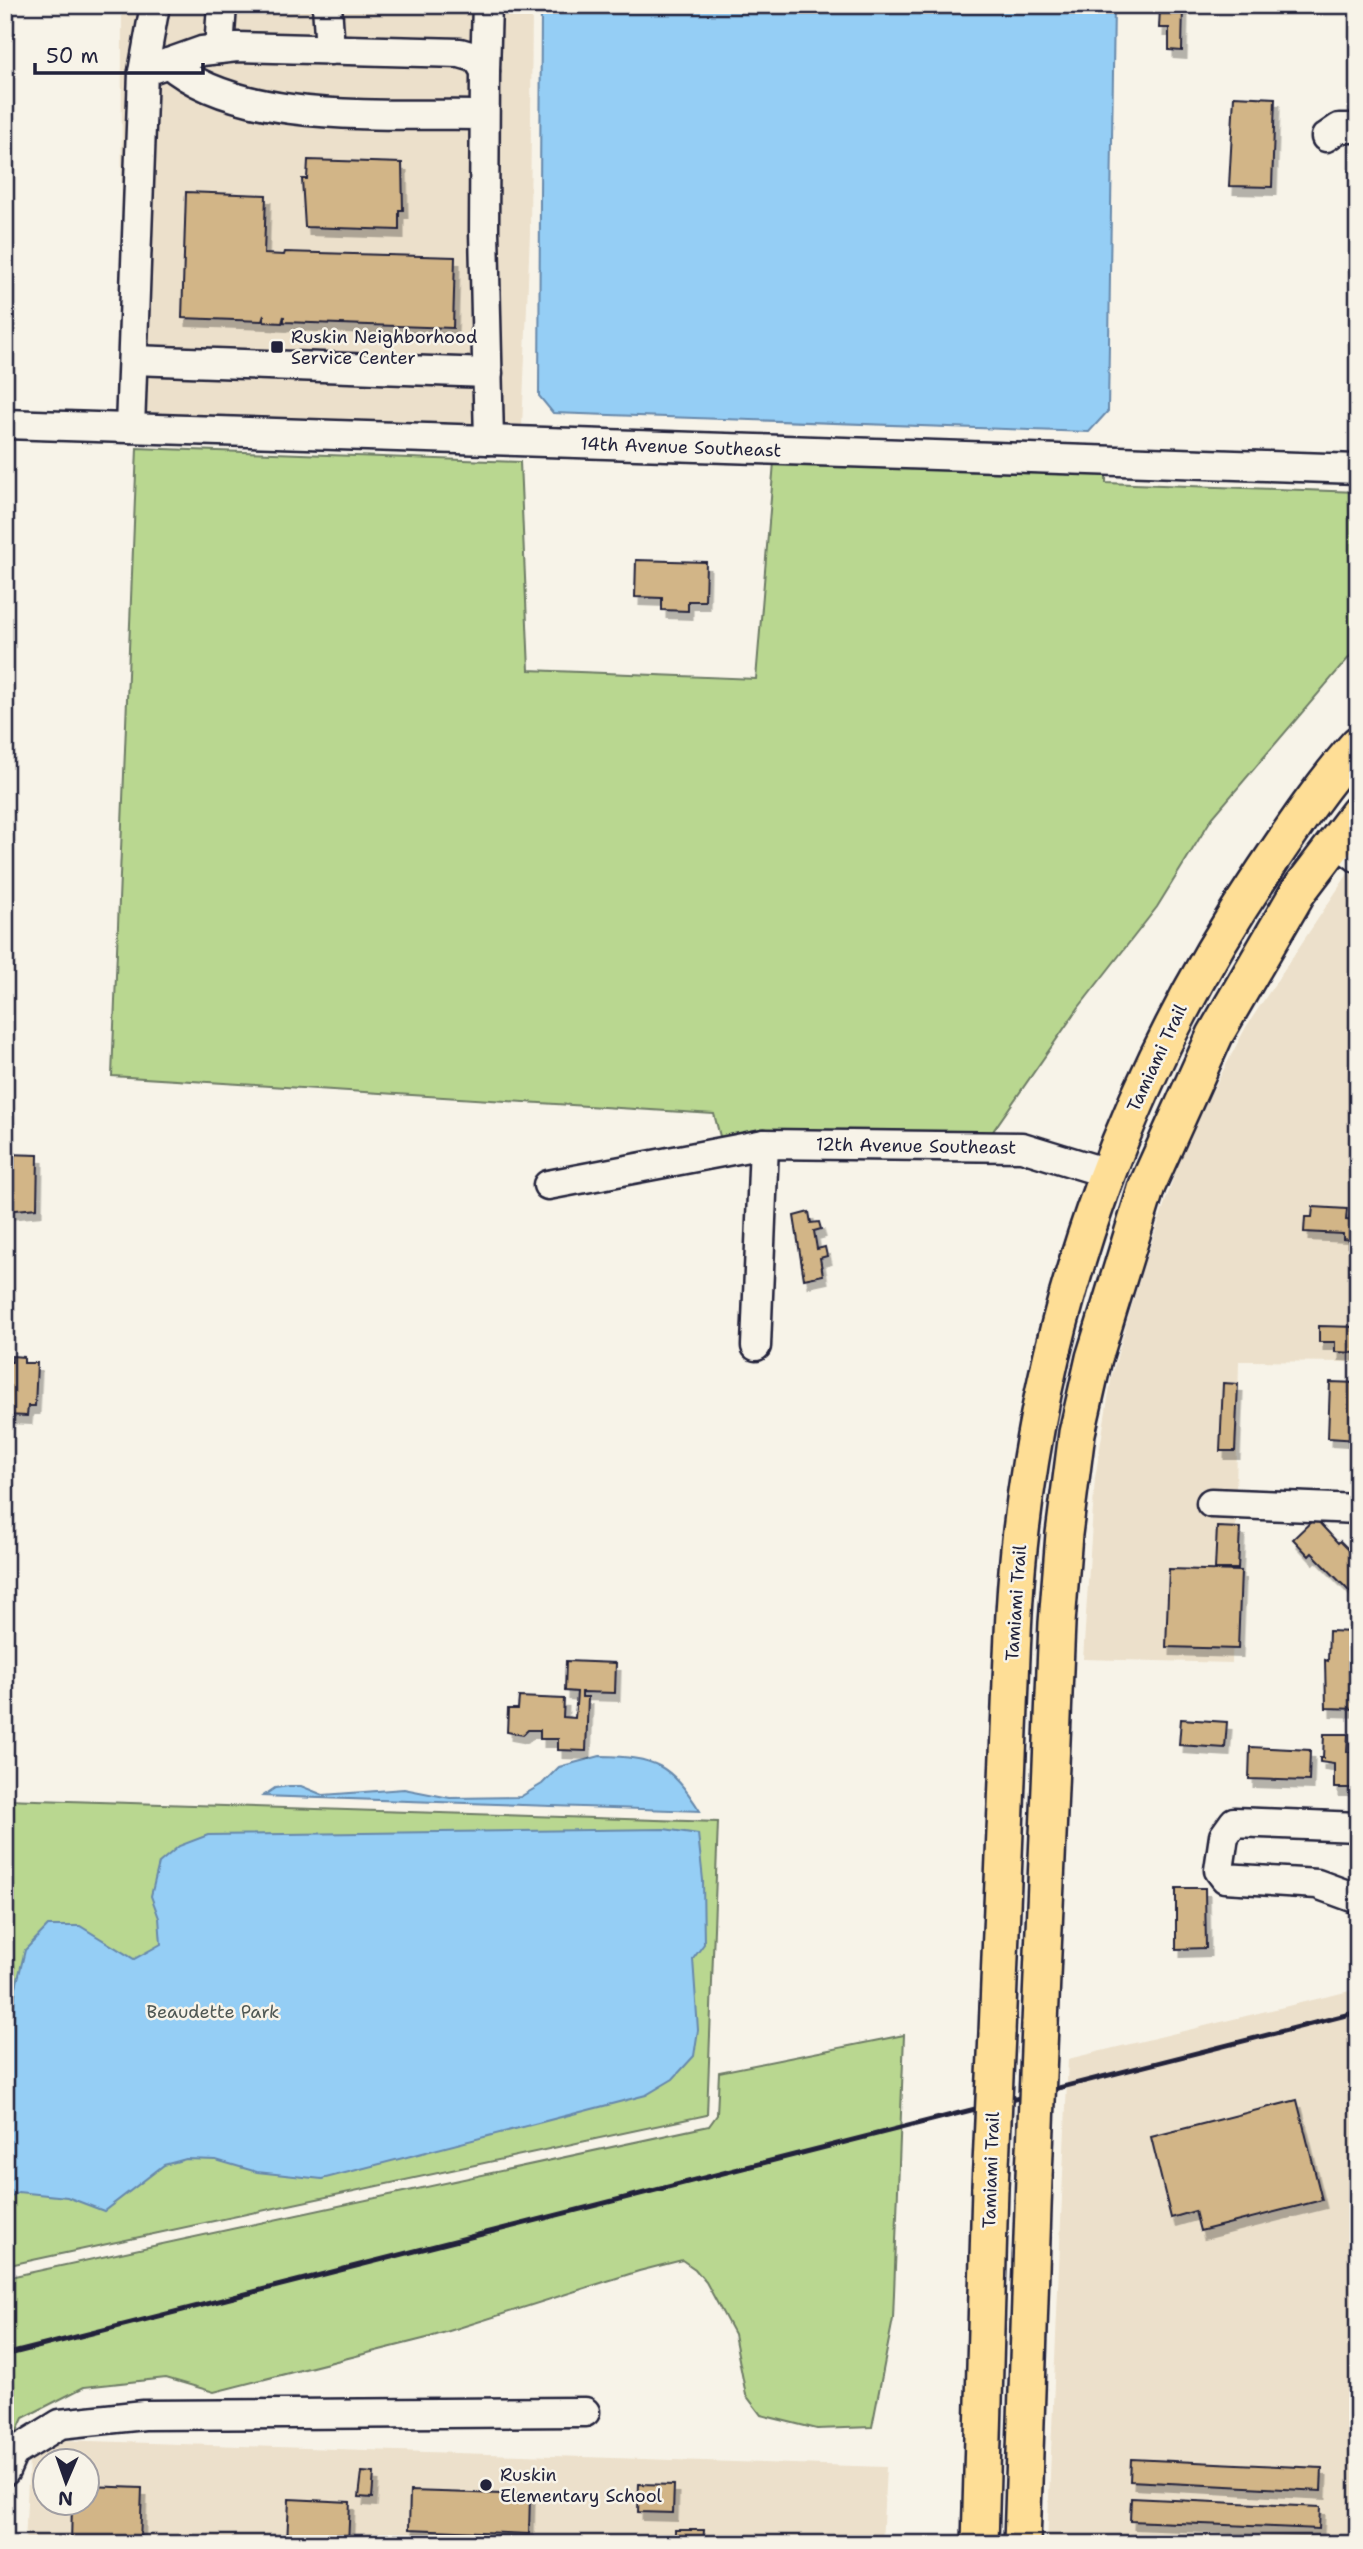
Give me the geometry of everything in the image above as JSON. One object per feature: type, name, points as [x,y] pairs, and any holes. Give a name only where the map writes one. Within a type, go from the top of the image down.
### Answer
[{"type":"main road","name":"Tamiami Trail","points":[[980,2544],[990,2187],[1021,1532],[1034,1438],[1053,1347],[1076,1263],[1107,1173],[1141,1089],[1184,1001],[1226,929],[1289,834],[1358,744]]},
{"type":"main road","points":[[1022,2544],[1040,2024],[1063,1547],[1077,1433],[1094,1358],[1147,1186],[1181,1105],[1215,1035],[1298,891],[1347,850],[1358,813]]},
{"type":"street","points":[[130,428],[132,360],[156,67],[155,5]]},
{"type":"street","points":[[219,49],[222,5]]},
{"type":"street","points":[[327,5],[330,50]]},
{"type":"street","points":[[487,5],[485,115],[489,440]]},
{"type":"street","points":[[156,67],[202,51],[219,49],[330,50],[460,53],[477,58],[485,71]]},
{"type":"street","points":[[156,67],[211,92],[285,110],[485,115]]},
{"type":"street","points":[[1326,138],[1339,128],[1358,128]]},
{"type":"street","points":[[132,360],[488,373]]},
{"type":"street","name":"14th Avenue Southeast","points":[[5,424],[1358,469]]},
{"type":"street","points":[[756,1346],[764,1144]]},
{"type":"street","name":"12th Avenue Southeast","points":[[548,1185],[764,1144],[1022,1147],[1107,1173]]},
{"type":"street","points":[[1211,1503],[1358,1509]]},
{"type":"street","points":[[1358,1827],[1234,1822],[1224,1836],[1219,1870],[1225,1878],[1317,1884],[1358,1899]]},
{"type":"street","points":[[5,2470],[13,2453],[60,2424],[144,2415],[584,2412]]},
{"type":"shaded area","points":[[122,5],[532,5],[530,233],[522,428],[121,414]]},
{"type":"shaded area","points":[[1351,869],[1358,874],[1358,1362],[1239,1361],[1236,1491],[1200,1489],[1199,1515],[1236,1517],[1232,1663],[1083,1659],[1095,1478],[1112,1374],[1143,1267],[1186,1141],[1246,1027]]},
{"type":"shaded area","points":[[1358,1989],[1358,2544],[1047,2544],[1068,2059]]},
{"type":"shaded area","name":"Ruskin Elementary School","points":[[30,2439],[886,2467],[882,2544],[25,2544]]},
{"type":"green space","points":[[137,448],[520,462],[529,670],[756,679],[774,462],[1106,473],[1106,483],[1358,492],[1358,647],[1212,818],[1157,907],[1079,1007],[991,1134],[753,1131],[752,1157],[725,1155],[714,1114],[112,1076]]},
{"type":"green space","name":"Beaudette Park","points":[[5,1799],[718,1822],[707,2115],[5,2266]]},
{"type":"green space","points":[[904,2035],[893,2319],[872,2427],[817,2429],[761,2415],[746,2395],[734,2334],[706,2282],[695,2269],[682,2260],[427,2338],[214,2392],[166,2378],[84,2387],[23,2418],[5,2457],[5,2278],[709,2126],[717,2115],[719,2072]]},
{"type":"water","points":[[541,5],[1114,5],[1108,411],[1089,432],[553,413],[539,396]]},
{"type":"water","points":[[600,1756],[635,1758],[660,1766],[680,1783],[700,1811],[263,1796],[275,1788],[301,1786],[323,1795],[404,1789],[450,1798],[520,1797],[542,1784],[559,1767]]},
{"type":"water","name":"Beaudette Park","points":[[664,1829],[698,1834],[703,1880],[704,1944],[693,1959],[698,2030],[694,2056],[673,2079],[646,2095],[322,2179],[257,2172],[216,2160],[186,2159],[164,2165],[104,2211],[67,2197],[18,2192],[5,2201],[5,2066],[16,1987],[25,1950],[48,1926],[80,1926],[134,1959],[161,1944],[159,1918],[151,1896],[159,1863],[179,1846],[208,1835]]},
{"type":"building","points":[[1170,5],[1183,5],[1182,51],[1169,50],[1169,28],[1159,28],[1160,8],[1170,8]]},
{"type":"building","points":[[1234,96],[1275,98],[1272,187],[1229,186]]},
{"type":"building","points":[[308,160],[402,163],[403,210],[399,210],[399,230],[305,227],[302,179],[307,179]]},
{"type":"building","points":[[186,192],[266,195],[264,254],[284,255],[285,252],[455,257],[453,328],[284,322],[284,316],[282,323],[264,322],[264,315],[262,321],[182,318]]},
{"type":"building","points":[[636,560],[706,562],[705,601],[688,601],[688,611],[662,610],[662,598],[635,597]]},
{"type":"building","points":[[6,1154],[38,1155],[37,1208],[5,1211]]},
{"type":"building","points":[[1313,1207],[1347,1209],[1346,1220],[1358,1221],[1358,1235],[1353,1235],[1352,1240],[1343,1239],[1343,1234],[1304,1232],[1305,1217],[1312,1217]]},
{"type":"building","points":[[809,1212],[811,1223],[819,1222],[821,1229],[814,1231],[817,1249],[825,1247],[827,1256],[820,1258],[823,1275],[804,1279],[794,1216]]},
{"type":"building","points":[[1319,1326],[1358,1327],[1358,1353],[1335,1352],[1335,1342],[1319,1342]]},
{"type":"building","points":[[12,1356],[24,1357],[24,1363],[37,1363],[35,1406],[28,1406],[27,1416],[5,1415],[5,1362],[12,1362]]},
{"type":"building","points":[[1330,1382],[1358,1383],[1358,1440],[1328,1438]]},
{"type":"building","points":[[1223,1383],[1238,1384],[1235,1451],[1220,1451]]},
{"type":"building","points":[[1315,1518],[1338,1543],[1340,1541],[1352,1553],[1355,1550],[1358,1552],[1358,1584],[1350,1592],[1312,1553],[1309,1556],[1293,1539]]},
{"type":"building","points":[[1217,1527],[1240,1528],[1238,1569],[1215,1569]]},
{"type":"building","points":[[1169,1569],[1241,1571],[1238,1649],[1166,1647]]},
{"type":"building","points":[[1329,1631],[1354,1632],[1353,1658],[1358,1659],[1358,1709],[1326,1708],[1325,1660],[1328,1661]]},
{"type":"building","points":[[566,1661],[616,1663],[615,1693],[582,1692],[582,1697],[588,1697],[586,1751],[558,1750],[558,1739],[540,1739],[540,1730],[528,1730],[523,1735],[507,1732],[508,1709],[518,1709],[519,1697],[564,1699],[563,1717],[575,1718],[577,1692],[565,1691]]},
{"type":"building","points":[[1181,1719],[1227,1722],[1225,1748],[1179,1745]]},
{"type":"building","points":[[1324,1734],[1348,1734],[1347,1752],[1358,1752],[1358,1788],[1334,1788],[1334,1764],[1320,1762],[1320,1758],[1323,1758]]},
{"type":"building","points":[[1250,1747],[1310,1750],[1309,1781],[1249,1779]]},
{"type":"building","points":[[1176,1888],[1205,1888],[1206,1948],[1176,1949]]},
{"type":"building","points":[[1297,2100],[1322,2200],[1200,2231],[1195,2211],[1171,2218],[1151,2137]]},
{"type":"building","points":[[1131,2459],[1322,2468],[1321,2491],[1130,2481]]},
{"type":"building","points":[[362,2472],[374,2473],[372,2498],[359,2497]]},
{"type":"building","points":[[639,2484],[674,2485],[673,2513],[638,2512]]},
{"type":"building","points":[[102,2487],[142,2488],[140,2544],[71,2544],[72,2518],[102,2518]]},
{"type":"building","points":[[410,2491],[530,2495],[529,2534],[409,2529]]},
{"type":"building","points":[[1131,2498],[1320,2507],[1319,2529],[1130,2521]]},
{"type":"building","points":[[289,2499],[350,2502],[348,2544],[287,2544]]},
{"type":"building","points":[[675,2530],[704,2530],[703,2544],[675,2544]]},
{"type":"building","points":[[1128,2541],[1181,2544],[1128,2544]]},
{"type":"railway","points":[[5,2355],[1358,2012]]},
{"type":"place","name":"Ruskin Neighborhood Service Center","points":[[277,347]]},
{"type":"place","name":"Ruskin Elementary School","points":[[486,2485]]}]
